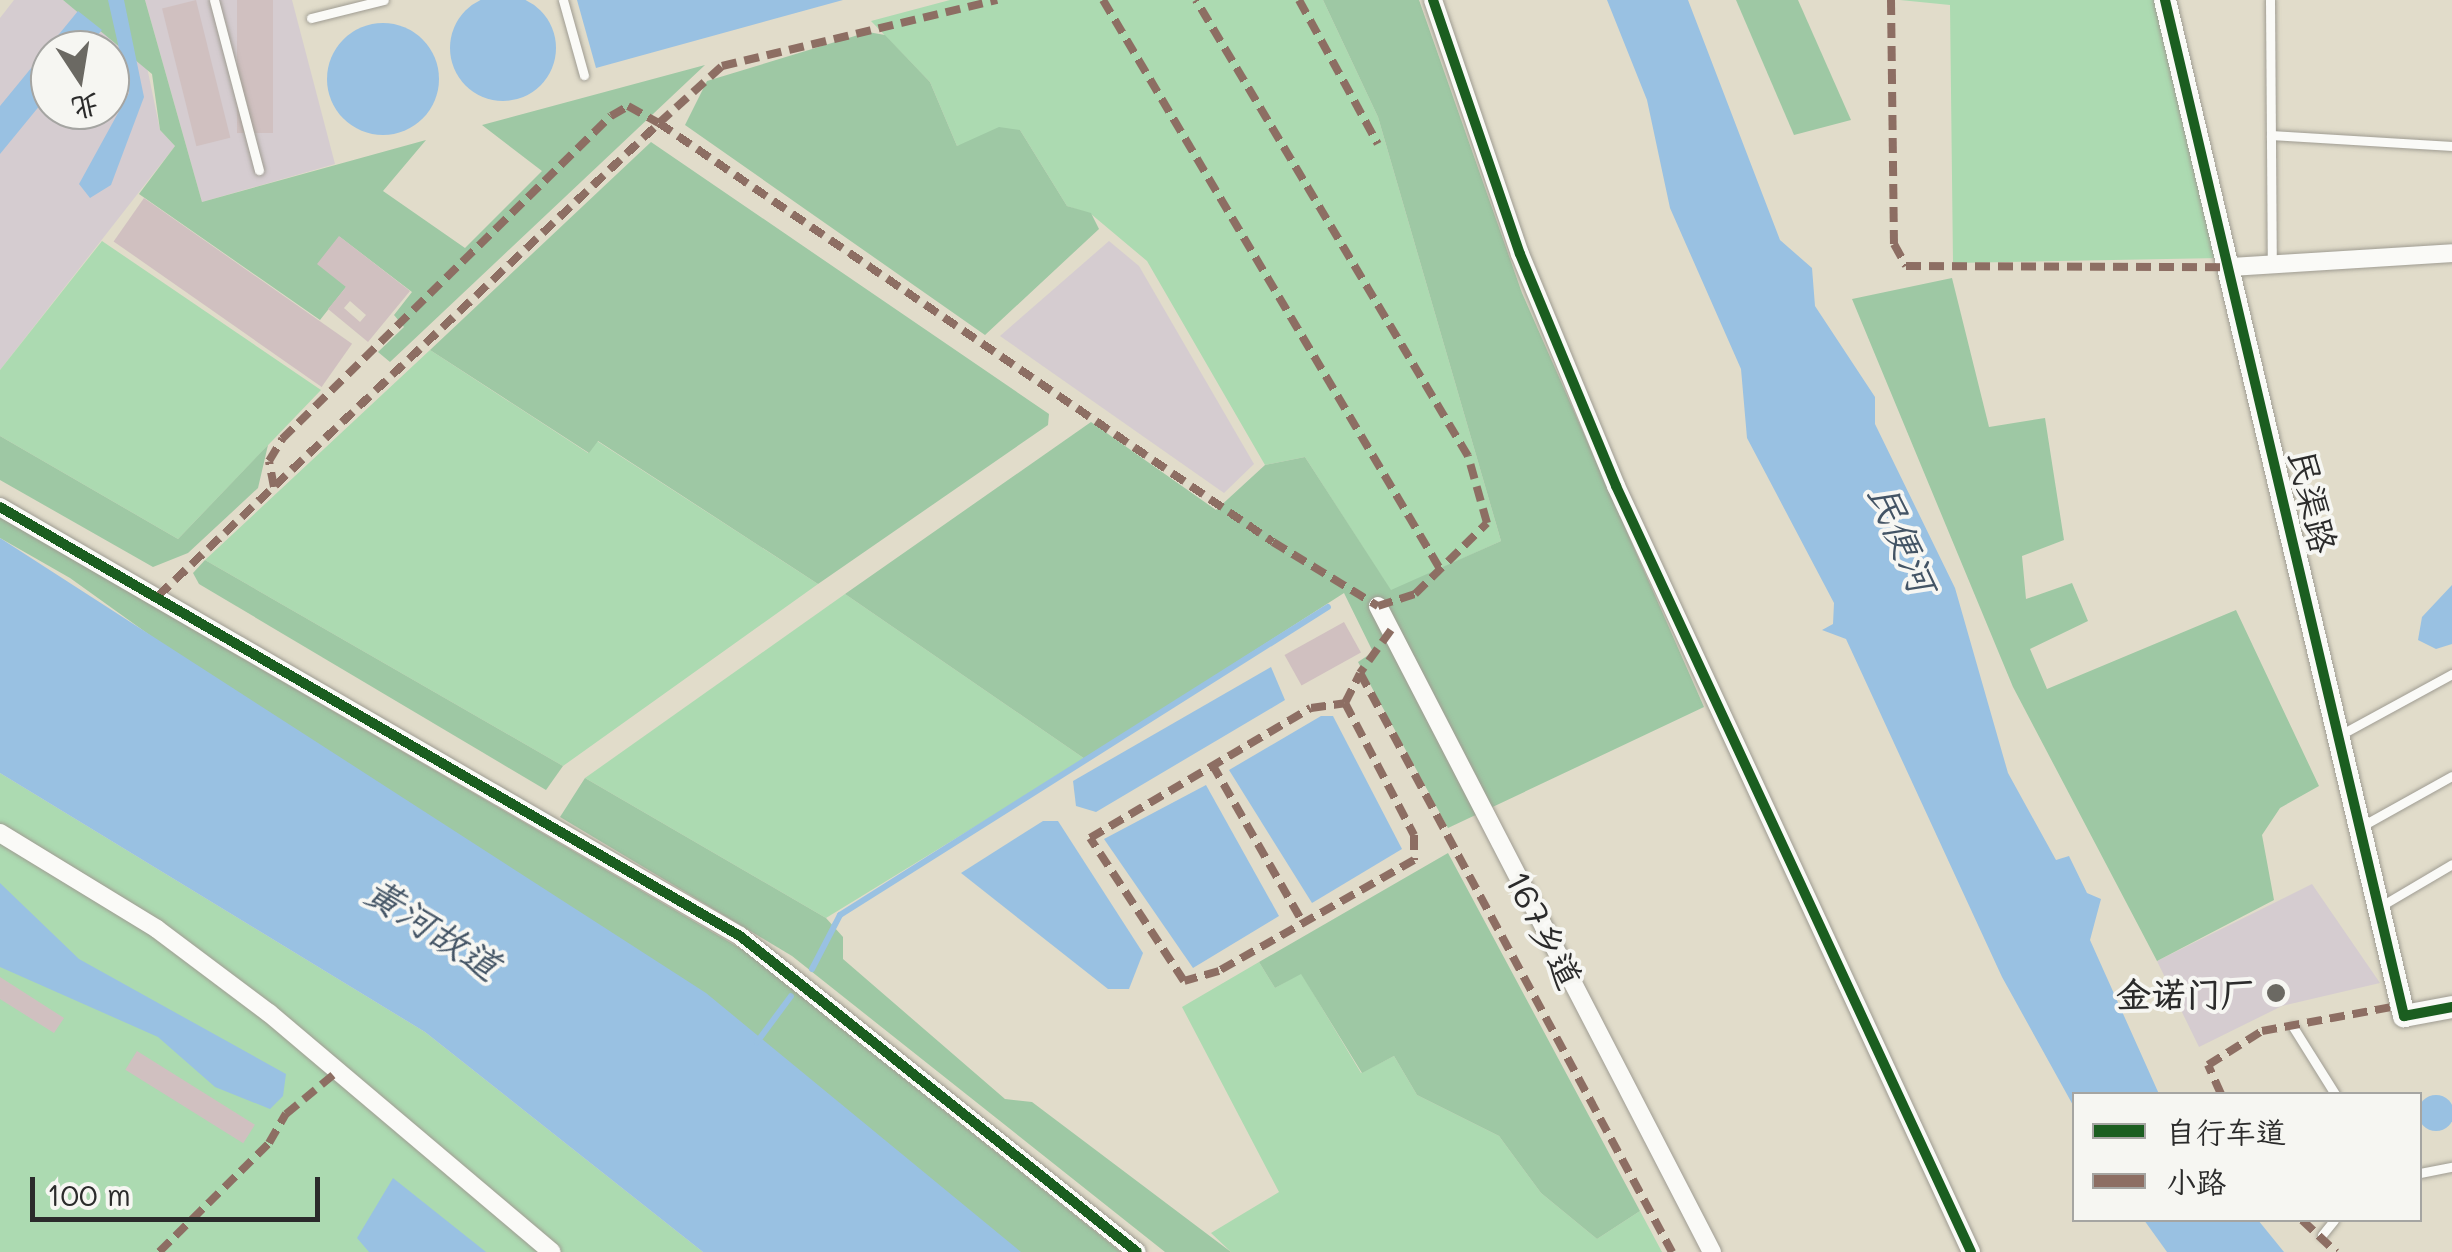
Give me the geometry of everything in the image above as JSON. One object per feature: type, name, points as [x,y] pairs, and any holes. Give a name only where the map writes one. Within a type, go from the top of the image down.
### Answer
[{"type":"street","points":[[1434,0],[1520,254],[1616,486],[1970,1252]]},
{"type":"street","name":"民渠路","points":[[2165,0],[2232,267],[2404,1016],[2452,1007]]},
{"type":"street","points":[[2232,267],[2452,253]]},
{"type":"street","points":[[0,507],[740,936],[1137,1252]]},
{"type":"street","name":"167乡道","points":[[1378,606],[1712,1252]]},
{"type":"street","points":[[0,834],[157,929],[269,1013],[552,1252]]},
{"type":"lane","points":[[214,0],[259,170]]},
{"type":"lane","points":[[312,18],[384,0]]},
{"type":"lane","points":[[563,0],[584,76]]},
{"type":"lane","points":[[2270,0],[2272,264]]},
{"type":"lane","points":[[2271,135],[2452,146]]},
{"type":"lane","points":[[2340,735],[2452,674]]},
{"type":"lane","points":[[2361,826],[2452,776]]},
{"type":"lane","points":[[2379,907],[2452,864]]},
{"type":"lane","points":[[2293,1027],[2334,1092]]},
{"type":"lane","points":[[2422,1173],[2452,1167]]},
{"type":"lane","points":[[2322,1235],[2332,1222]]},
{"type":"shaded area","points":[[14,0],[63,0],[101,30],[30,30],[30,130],[130,130],[130,53],[147,67],[160,130],[175,146],[0,370],[0,18]]},
{"type":"shaded area","points":[[145,0],[292,0],[335,164],[202,202]]},
{"type":"shaded area","points":[[1109,241],[1139,266],[1254,464],[1224,493],[1000,336]]},
{"type":"shaded area","points":[[2312,884],[2380,983],[2282,1006],[2199,1047],[2157,961]]},
{"type":"green space","points":[[63,0],[145,0],[202,202],[426,140],[383,191],[465,248],[542,171],[482,125],[705,65],[390,362],[378,352],[404,327],[394,315],[412,292],[340,237],[346,287],[320,320],[139,194],[175,146],[160,130],[152,74],[130,56],[130,30],[99,30]]},
{"type":"green space","points":[[950,0],[1323,0],[1378,117],[1501,541],[1391,591],[1305,457],[1265,465],[1147,261],[1091,214],[1067,206],[1020,130],[957,146],[930,82],[871,21]]},
{"type":"green space","points":[[1323,0],[1419,0],[1522,293],[1704,707],[1448,828],[1358,662],[1373,652],[1344,593],[1085,759],[845,594],[1091,422],[1216,510],[1265,465],[1305,457],[1391,590],[1501,541],[1378,117]]},
{"type":"green space","points":[[1736,0],[1798,0],[1851,120],[1794,135]]},
{"type":"green space","points":[[1900,0],[2155,0],[2220,258],[1953,263],[1950,5]]},
{"type":"green space","points":[[868,32],[885,35],[930,82],[957,146],[999,127],[1020,130],[1067,206],[1091,213],[1099,229],[985,335],[685,125],[707,81]]},
{"type":"green space","points":[[651,142],[1049,414],[1048,425],[818,584],[598,441],[589,453],[430,350]]},
{"type":"green space","points":[[102,241],[321,390],[178,539],[0,436],[0,370]]},
{"type":"green space","points":[[1952,278],[1989,427],[2045,418],[2064,540],[2022,556],[2026,599],[2072,583],[2088,621],[2030,649],[2047,689],[2236,610],[2319,786],[2280,808],[2262,835],[2274,900],[2157,961],[2013,687],[1852,299]]},
{"type":"green space","points":[[430,350],[588,453],[597,441],[818,584],[563,766],[205,560]]},
{"type":"green space","points":[[0,436],[178,539],[268,445],[258,488],[188,553],[153,567],[0,480]]},
{"type":"green space","points":[[0,517],[743,950],[1121,1252],[1010,1252],[70,578],[0,538]]},
{"type":"green space","points":[[205,560],[563,766],[546,790],[199,584],[193,573]]},
{"type":"green space","points":[[845,594],[1085,759],[826,918],[585,778]]},
{"type":"green space","points":[[0,773],[425,1032],[703,1252],[0,1252]]},
{"type":"green space","points":[[585,778],[826,918],[843,937],[843,959],[1005,1099],[1032,1102],[1231,1252],[1165,1252],[792,956],[560,817]]},
{"type":"green space","points":[[1448,853],[1640,1211],[1597,1239],[1541,1193],[1499,1136],[1417,1095],[1394,1056],[1362,1073],[1301,974],[1275,988],[1259,962]]},
{"type":"green space","points":[[1259,962],[1275,988],[1301,973],[1361,1073],[1394,1056],[1417,1095],[1499,1136],[1541,1193],[1597,1239],[1640,1211],[1662,1252],[1231,1252],[1211,1233],[1279,1192],[1182,1007]]},
{"type":"water","points":[[483,-1],[523,-1],[541,10],[555,38],[555,58],[541,86],[513,100],[493,100],[465,86],[451,58],[454,28],[465,10]]},
{"type":"water","points":[[108,0],[124,0],[144,97],[111,185],[90,198],[79,184],[109,130],[130,130],[130,30],[115,30]]},
{"type":"water","points":[[577,0],[843,0],[596,68]]},
{"type":"water","name":"民便河","points":[[1607,0],[1688,0],[1780,240],[1812,268],[1815,306],[1875,397],[1875,424],[1955,588],[2008,773],[2056,860],[2069,856],[2087,893],[2101,899],[2090,940],[2158,1092],[2072,1092],[2072,1103],[2002,977],[1846,639],[1822,630],[1833,624],[1834,603],[1747,438],[1741,369],[1670,208],[1647,100]]},
{"type":"water","points":[[78,11],[102,30],[62,30]]},
{"type":"water","points":[[383,23],[404,27],[423,39],[435,58],[439,79],[435,100],[423,119],[404,131],[383,135],[362,131],[343,119],[331,100],[327,79],[331,58],[343,39],[362,27]]},
{"type":"water","points":[[30,69],[30,117],[0,154],[0,106]]},
{"type":"water","name":"黄河故道","points":[[0,538],[706,993],[1021,1252],[703,1252],[425,1032],[0,773]]},
{"type":"water","points":[[2452,585],[2452,644],[2436,649],[2418,640],[2422,617]]},
{"type":"water","points":[[1271,667],[1285,700],[1096,812],[1076,806],[1073,781]]},
{"type":"water","points":[[1321,716],[1333,716],[1402,849],[1312,903],[1229,770]]},
{"type":"water","points":[[1206,785],[1279,916],[1193,968],[1104,839]]},
{"type":"water","points":[[1043,821],[1058,821],[1143,953],[1129,989],[1108,989],[961,873]]},
{"type":"water","points":[[0,883],[79,959],[286,1074],[283,1096],[270,1109],[215,1087],[158,1037],[0,967]]},
{"type":"water","points":[[2436,1095],[2449,1100],[2453,1120],[2449,1126],[2436,1131],[2423,1126],[2423,1100]]},
{"type":"water","points":[[393,1178],[486,1252],[369,1252],[357,1238]]},
{"type":"water","points":[[2145,1222],[2260,1222],[2284,1252],[2167,1252]]},
{"type":"building","points":[[196,0],[230,138],[196,146],[162,8]]},
{"type":"building","points":[[237,0],[273,0],[273,133],[237,133]]},
{"type":"building","points":[[144,198],[352,344],[322,387],[114,241]]},
{"type":"building","points":[[339,236],[410,291],[368,342],[328,309],[346,287],[317,264]],"holes":[[[350,301],[366,315],[360,322],[344,308]]]},
{"type":"building","points":[[1344,622],[1361,653],[1301,686],[1285,655]]},
{"type":"building","points":[[0,977],[64,1018],[54,1033],[0,999]]},
{"type":"building","points":[[137,1051],[255,1125],[243,1143],[125,1070]]},
{"type":"waterway","points":[[812,969],[840,915],[1328,607]]},
{"type":"waterway","points":[[757,1042],[791,996]]},
{"type":"marked path","points":[[274,487],[269,461],[282,439],[611,116],[628,106],[659,123],[722,66],[997,0]]},
{"type":"marked path","points":[[1103,0],[1440,569]]},
{"type":"marked path","points":[[158,596],[659,123],[1273,542],[1378,606],[1415,594],[1487,523],[1468,456],[1196,0]]},
{"type":"marked path","points":[[1299,0],[1378,144]]},
{"type":"marked path","points":[[1891,0],[1894,244],[1906,266],[2232,267]]},
{"type":"marked path","points":[[1391,630],[1360,673],[1672,1252]]},
{"type":"marked path","points":[[1345,703],[1414,835],[1414,860],[1219,971],[1184,981],[1090,838],[1311,708],[1345,703],[1360,674]]},
{"type":"marked path","points":[[1212,764],[1303,923]]},
{"type":"marked path","points":[[2220,1092],[2208,1065],[2262,1031],[2402,1005]]},
{"type":"marked path","points":[[159,1252],[269,1143],[286,1114],[338,1071]]},
{"type":"marked path","points":[[2304,1222],[2336,1252]]},
{"type":"cycle path","points":[[1433,0],[1520,254],[1616,486],[1971,1252]]},
{"type":"cycle path","points":[[2165,0],[2404,1016],[2452,1007]]},
{"type":"cycle path","points":[[0,507],[740,936],[1137,1252]]},
{"type":"place","name":"金诺门厂","points":[[2276,993]]}]
